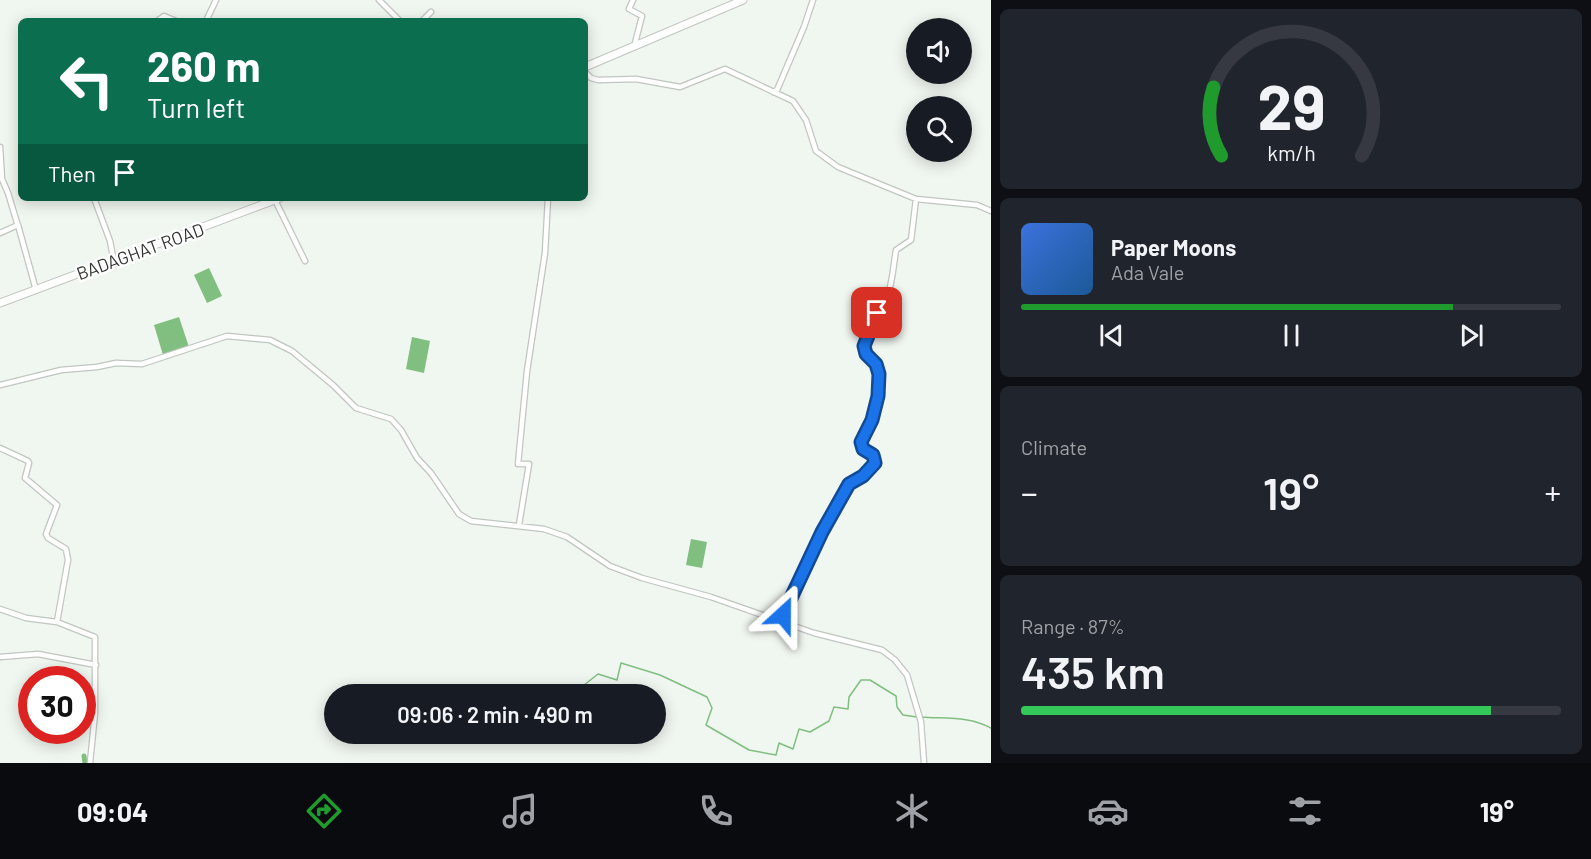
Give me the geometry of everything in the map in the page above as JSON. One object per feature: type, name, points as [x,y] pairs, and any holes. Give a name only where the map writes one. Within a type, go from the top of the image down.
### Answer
[{"type":"main road","points":[[588,66],[743,0]]},
{"type":"main road","name":"BADAGHAT ROAD","points":[[0,303],[273,201]]},
{"type":"street","points":[[207,18],[216,0]]},
{"type":"street","points":[[379,0],[397,18]]},
{"type":"street","points":[[633,0],[629,9],[642,16],[634,46]]},
{"type":"street","points":[[773,92],[777,90],[813,0]]},
{"type":"street","points":[[425,18],[431,12]]},
{"type":"street","points":[[588,75],[598,80],[636,79],[680,87],[725,69],[793,101],[806,120],[816,151],[838,167],[916,199],[977,205],[991,211]]},
{"type":"street","points":[[0,147],[2,179],[36,290]]},
{"type":"street","points":[[780,621],[822,532],[849,484],[863,476],[875,463],[873,455],[861,446],[872,420],[879,374],[876,364],[866,354],[864,346],[871,325],[889,288],[896,250],[910,240],[916,199]]},
{"type":"street","points":[[95,201],[110,241],[114,262]]},
{"type":"street","points":[[279,201],[305,261]]},
{"type":"street","points":[[519,525],[529,464],[518,464],[527,371],[545,253],[548,201]]},
{"type":"street","points":[[0,233],[18,226]]},
{"type":"street","points":[[0,385],[61,370],[117,363],[142,364],[227,336],[270,340],[292,351],[333,385],[356,408],[391,419],[459,514],[471,521],[544,529],[567,537],[610,566],[814,633],[882,650],[895,660],[907,675],[921,722],[924,763]]},
{"type":"street","points":[[0,448],[28,461],[25,478],[57,506],[46,534],[66,549],[68,560],[57,622]]},
{"type":"street","points":[[0,609],[26,618],[57,622],[94,637],[96,665],[90,763]]},
{"type":"street","points":[[0,657],[38,654],[96,665]]},
{"type":"shaded area","points":[[209,268],[222,296],[207,303],[194,275]]},
{"type":"shaded area","points":[[179,317],[189,347],[163,355],[154,325]]},
{"type":"shaded area","points":[[412,337],[430,341],[424,373],[406,369]]},
{"type":"shaded area","points":[[691,539],[707,542],[702,568],[686,565]]},
{"type":"waterway","points":[[585,684],[598,674],[617,680],[621,663],[660,675],[707,697],[712,708],[706,725],[749,750],[776,755],[779,743],[793,749],[799,729],[810,732],[829,721],[834,707],[848,709],[849,697],[861,680],[870,680],[896,696],[897,707],[903,715],[917,717]]},
{"type":"waterway","points":[[921,717],[966,720],[991,728]]},
{"type":"waterway","points":[[84,756],[85,763]]},
{"type":"route","points":[[783,615],[822,532],[849,484],[863,476],[875,463],[875,458],[863,449],[861,442],[872,420],[878,396],[879,374],[876,364],[866,354],[864,346],[877,313]]}]
